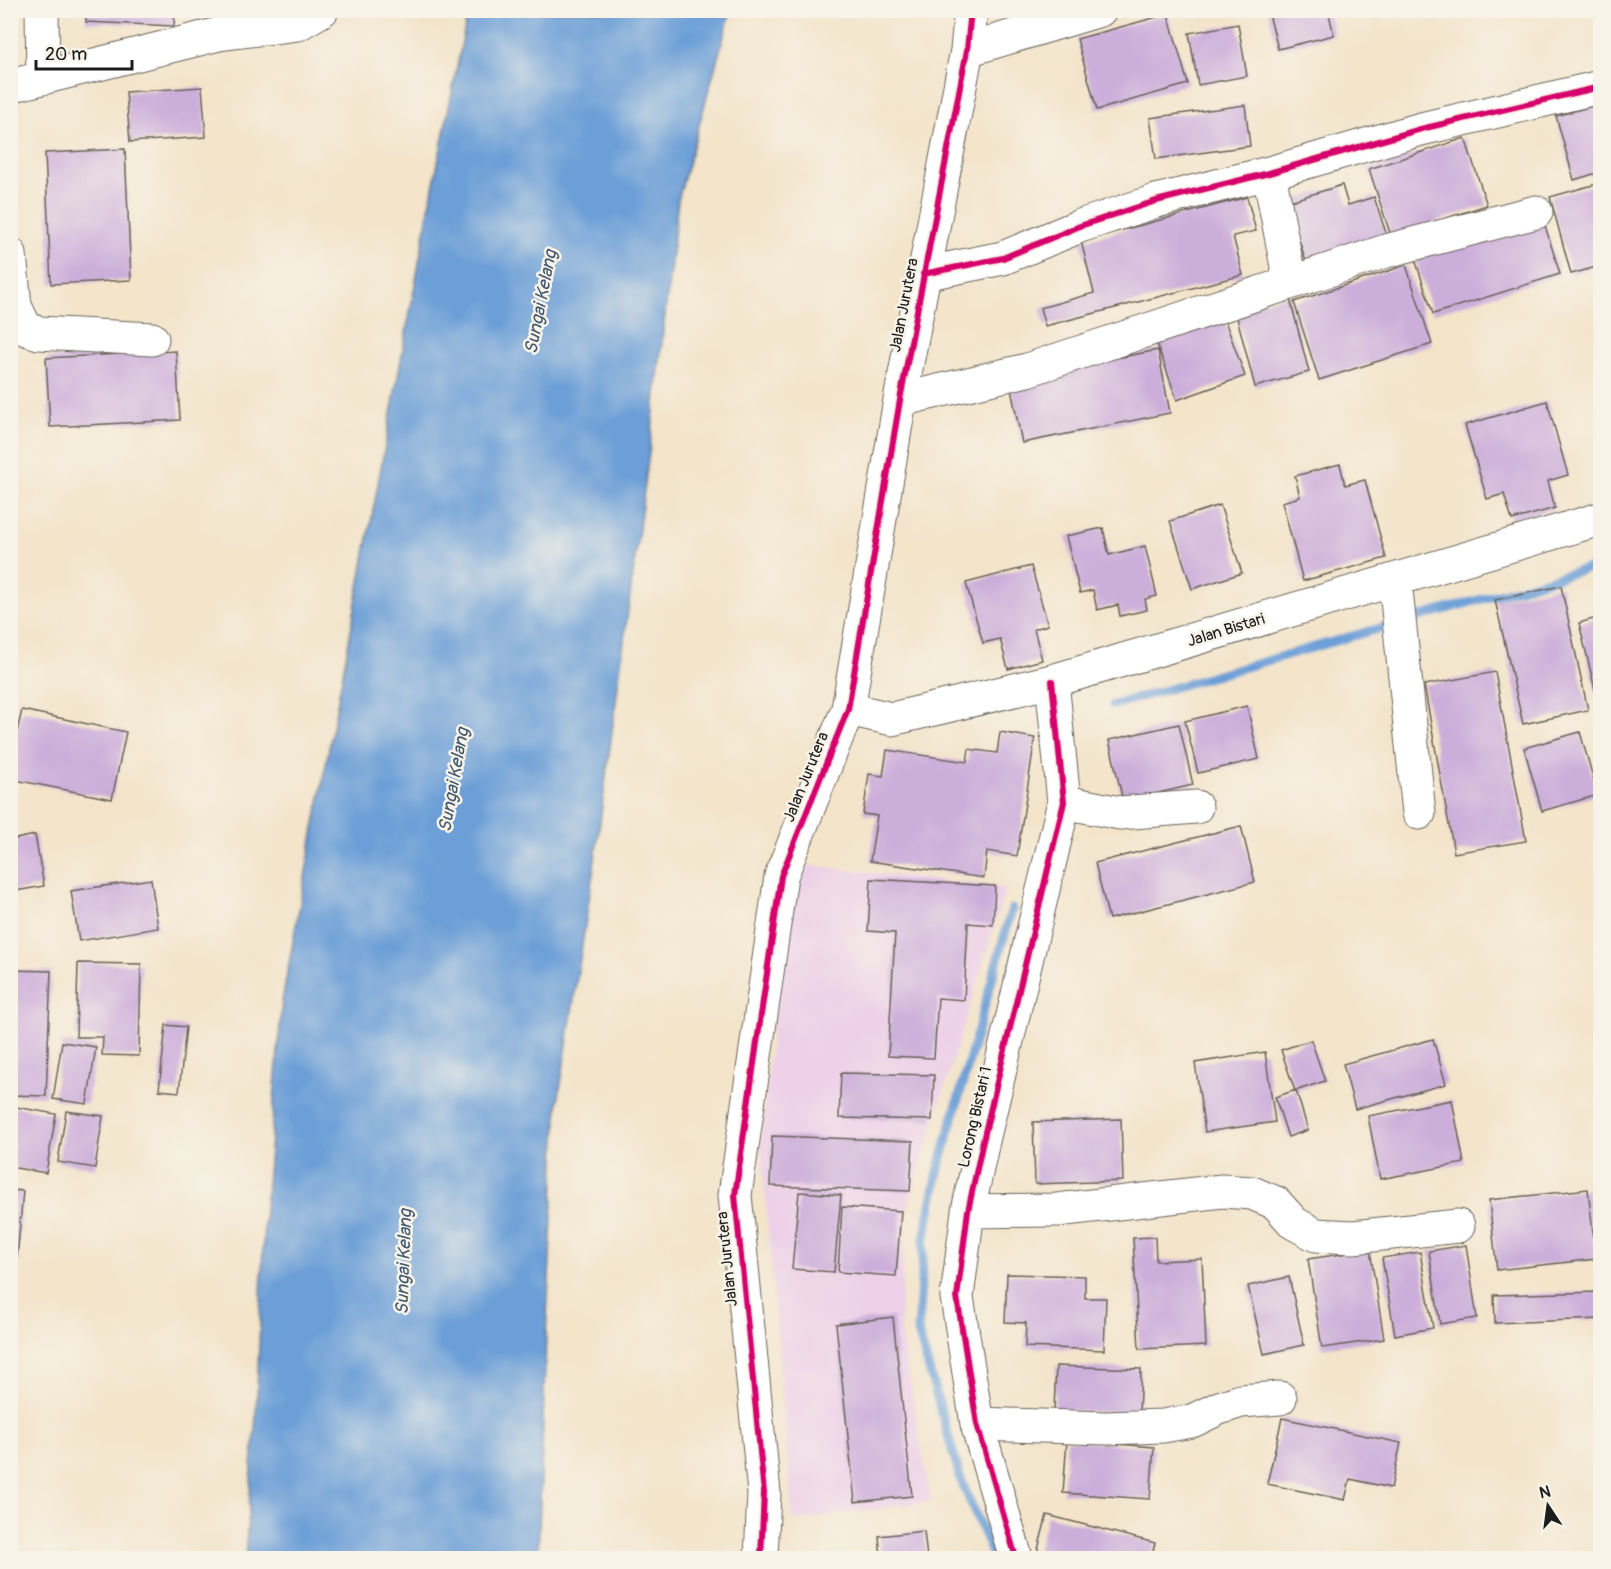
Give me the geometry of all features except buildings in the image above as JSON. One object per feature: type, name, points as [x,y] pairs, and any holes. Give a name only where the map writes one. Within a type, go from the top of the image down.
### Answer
[{"type":"street","points":[[42,10],[43,78]]},
{"type":"street","points":[[10,86],[219,34],[298,24],[322,10]]},
{"type":"street","name":"Jalan Jurutera","points":[[760,1558],[764,1493],[735,1195],[781,876],[848,709],[900,400],[967,50],[971,10]]},
{"type":"street","points":[[967,50],[1100,10]]},
{"type":"street","points":[[923,274],[1003,258],[1080,226],[1156,201],[1269,173],[1421,129],[1600,87]]},
{"type":"street","points":[[1269,173],[1290,282]]},
{"type":"street","points":[[900,400],[1027,370],[1386,251],[1536,212]]},
{"type":"street","points":[[10,254],[15,306],[26,329],[39,333],[152,339]]},
{"type":"street","name":"Jalan Bistari","points":[[848,709],[892,719],[1052,681],[1396,592],[1600,519]]},
{"type":"street","points":[[1396,592],[1419,813]]},
{"type":"street","name":"Lorong Bistari 1","points":[[1016,1558],[977,1424],[957,1297],[968,1211],[1064,802],[1052,681]]},
{"type":"street","points":[[1064,802],[1120,813],[1196,807]]},
{"type":"street","points":[[968,1211],[1058,1210],[1222,1191],[1252,1193],[1276,1203],[1294,1223],[1316,1235],[1353,1236],[1458,1226]]},
{"type":"street","points":[[977,1424],[1106,1428],[1163,1426],[1192,1421],[1219,1408],[1241,1401],[1280,1398]]},
{"type":"shaded area","points":[[804,865],[1006,888],[905,1216],[900,1327],[931,1501],[793,1521],[761,1146],[783,918]]},
{"type":"water","name":"Sungai Kelang","points":[[468,11],[731,11],[678,200],[651,438],[594,867],[558,1103],[538,1558],[245,1558],[256,1416],[264,1223],[282,1001]]},
{"type":"waterway","points":[[1113,705],[1600,565]]},
{"type":"waterway","points":[[994,1558],[961,1480],[918,1331],[924,1239],[939,1167],[1012,909]]},
{"type":"cycle path","points":[[761,1558],[764,1493],[735,1195],[781,876],[848,709],[900,400],[967,50],[971,10]]},
{"type":"cycle path","points":[[923,274],[1003,258],[1080,226],[1156,201],[1269,173],[1421,129],[1600,87]]},
{"type":"cycle path","points":[[1016,1558],[977,1424],[957,1297],[968,1211],[982,1145],[1064,802],[1052,681]]}]
